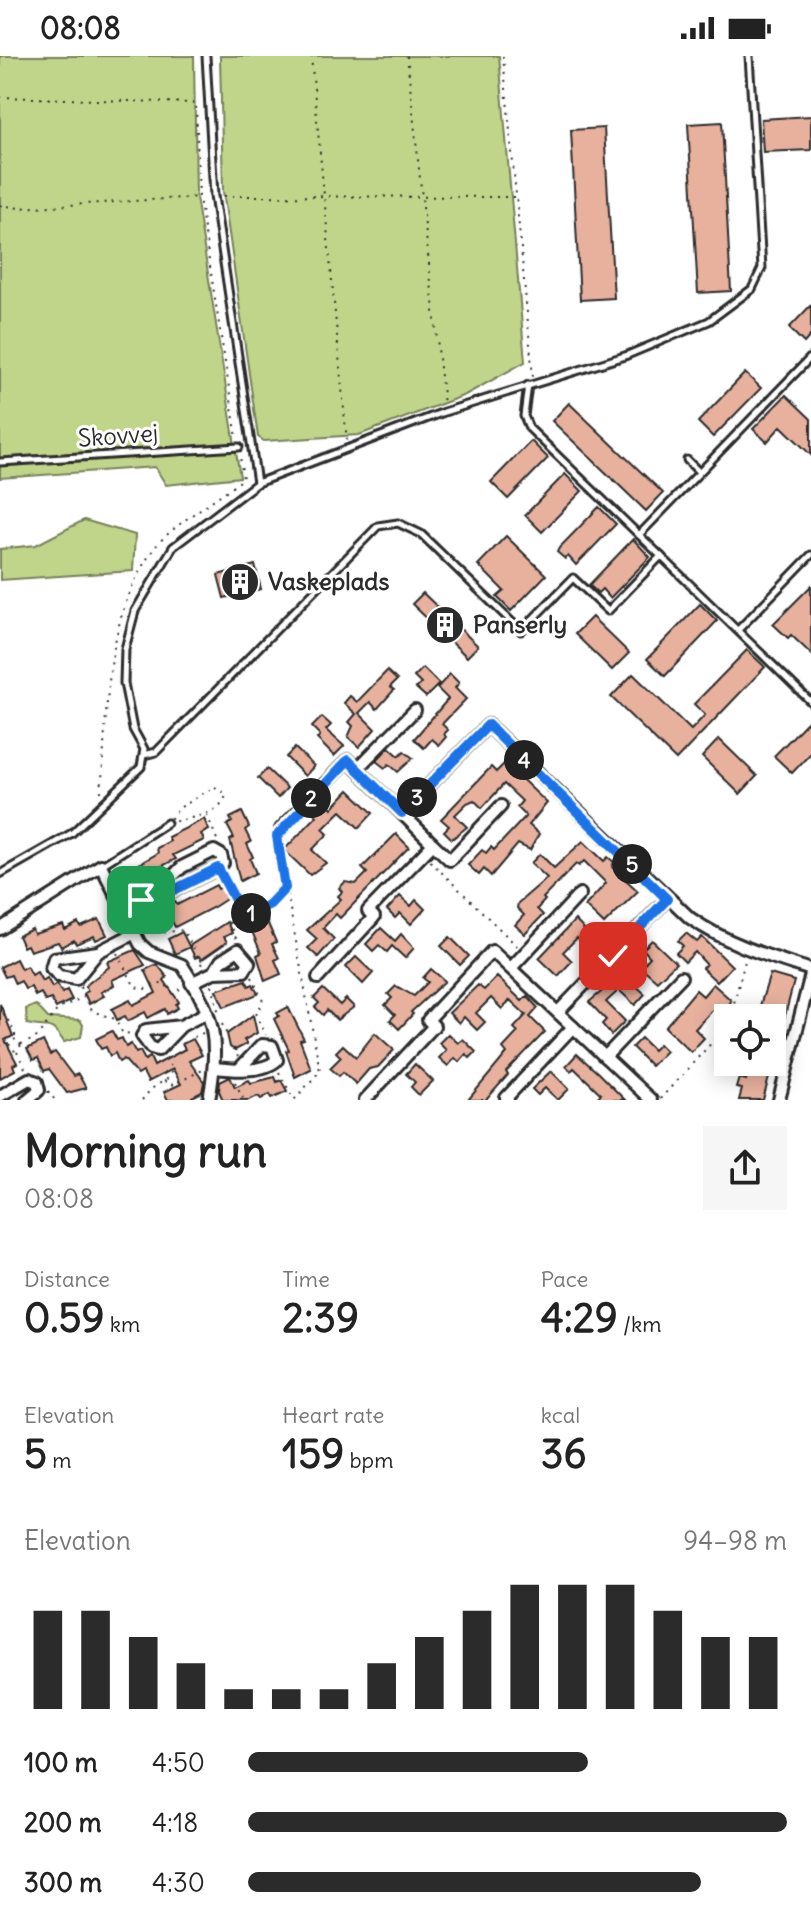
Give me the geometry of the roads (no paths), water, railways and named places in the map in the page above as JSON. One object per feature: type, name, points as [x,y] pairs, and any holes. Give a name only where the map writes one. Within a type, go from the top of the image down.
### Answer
[{"type":"street","points":[[357,769],[415,710]]},
{"type":"street","points":[[402,813],[488,725],[667,899],[712,934],[811,972],[779,1100]]},
{"type":"street","points":[[281,829],[348,760],[450,860],[501,806]]},
{"type":"street","points":[[318,978],[374,917],[368,911],[433,844]]},
{"type":"street","points":[[124,909],[161,888],[182,867],[217,851],[223,860],[218,868],[174,890],[161,888]]},
{"type":"street","points":[[0,929],[101,865],[144,949],[182,965],[206,1013],[216,1038],[209,1100]]},
{"type":"street","points":[[511,968],[580,894]]},
{"type":"street","points":[[558,1012],[667,899]]},
{"type":"street","points":[[98,952],[76,979],[59,976],[51,968],[51,961],[98,952],[135,933]]},
{"type":"street","points":[[191,983],[241,950],[249,963],[247,968],[210,973]]},
{"type":"street","points":[[365,1100],[434,1026],[428,1020],[492,951],[651,1100]]},
{"type":"street","points":[[605,1057],[681,977]]},
{"type":"street","points":[[181,1026],[162,1049],[151,1048],[142,1036],[146,1030],[181,1026],[206,1013]]},
{"type":"street","points":[[508,1100],[506,1098],[573,1027]]},
{"type":"street","points":[[211,1064],[235,1069],[275,1063],[277,1057],[269,1044],[251,1054],[235,1069]]},
{"type":"street","points":[[0,1096],[29,1079],[37,1082],[39,1090],[27,1100]]},
{"type":"lane","points":[[206,56],[214,196],[257,483]]},
{"type":"lane","points":[[144,755],[133,729],[124,683],[125,649],[135,611],[173,547],[257,483],[444,412],[625,356],[709,321],[737,303],[759,279],[762,268],[749,56]]},
{"type":"lane","points":[[639,535],[811,357]]},
{"type":"lane","points":[[528,385],[524,416],[529,428],[811,702]]},
{"type":"lane","name":"Skovvej","points":[[0,462],[239,447]]},
{"type":"lane","points":[[687,460],[699,472]]},
{"type":"lane","points":[[0,874],[72,833],[135,773],[144,755],[156,752],[378,526],[398,523],[421,534],[521,631],[573,578],[608,611],[661,556]]},
{"type":"lane","points":[[738,630],[811,555]]},
{"type":"lane","points":[[101,865],[167,823]]},
{"type":"place","name":"Vaskeplads","points":[[240,582]]},
{"type":"place","name":"Panserly","points":[[445,625]]}]
